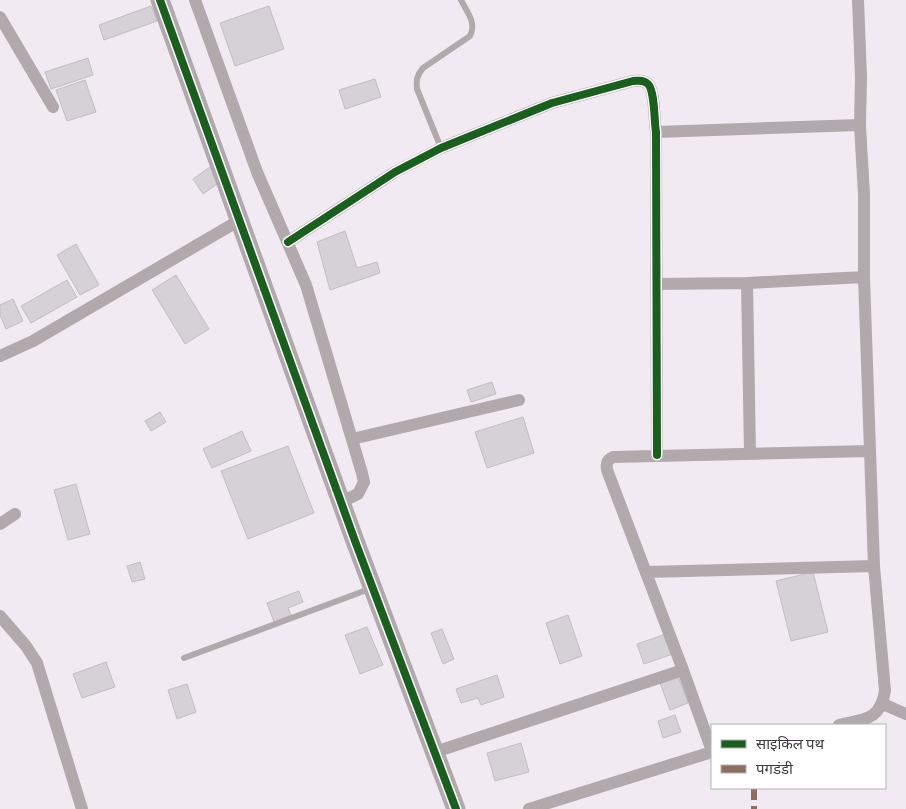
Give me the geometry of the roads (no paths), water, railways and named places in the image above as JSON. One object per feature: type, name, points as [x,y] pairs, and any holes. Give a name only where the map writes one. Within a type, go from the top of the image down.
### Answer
[{"type":"street","points":[[160,0],[373,588],[456,809]]},
{"type":"street","points":[[195,0],[257,172],[306,285],[352,439],[364,482],[358,494],[342,502]]},
{"type":"street","points":[[842,724],[875,714],[883,704],[885,691],[874,566],[864,277],[864,195],[860,125],[858,0]]},
{"type":"street","points":[[0,17],[53,108]]},
{"type":"street","points":[[288,242],[395,172],[441,148],[552,103],[641,80],[647,83],[651,89],[656,132],[657,455]]},
{"type":"street","points":[[656,132],[860,125]]},
{"type":"street","points":[[0,356],[33,341],[240,220]]},
{"type":"street","points":[[657,284],[747,283],[864,277]]},
{"type":"street","points":[[747,283],[750,453]]},
{"type":"street","points":[[352,439],[519,400]]},
{"type":"street","points":[[711,748],[606,464],[608,460],[613,457],[657,455],[870,450]]},
{"type":"street","points":[[0,524],[15,514]]},
{"type":"street","points":[[647,572],[874,566]]},
{"type":"street","points":[[0,616],[26,646],[37,663],[82,809]]},
{"type":"street","points":[[435,752],[683,670]]},
{"type":"street","points":[[883,704],[906,714]]},
{"type":"street","points":[[529,809],[711,751]]},
{"type":"lane","points":[[441,148],[416,82],[423,68],[470,36],[474,30],[473,23],[461,0]]},
{"type":"lane","points":[[184,658],[373,588]]}]
